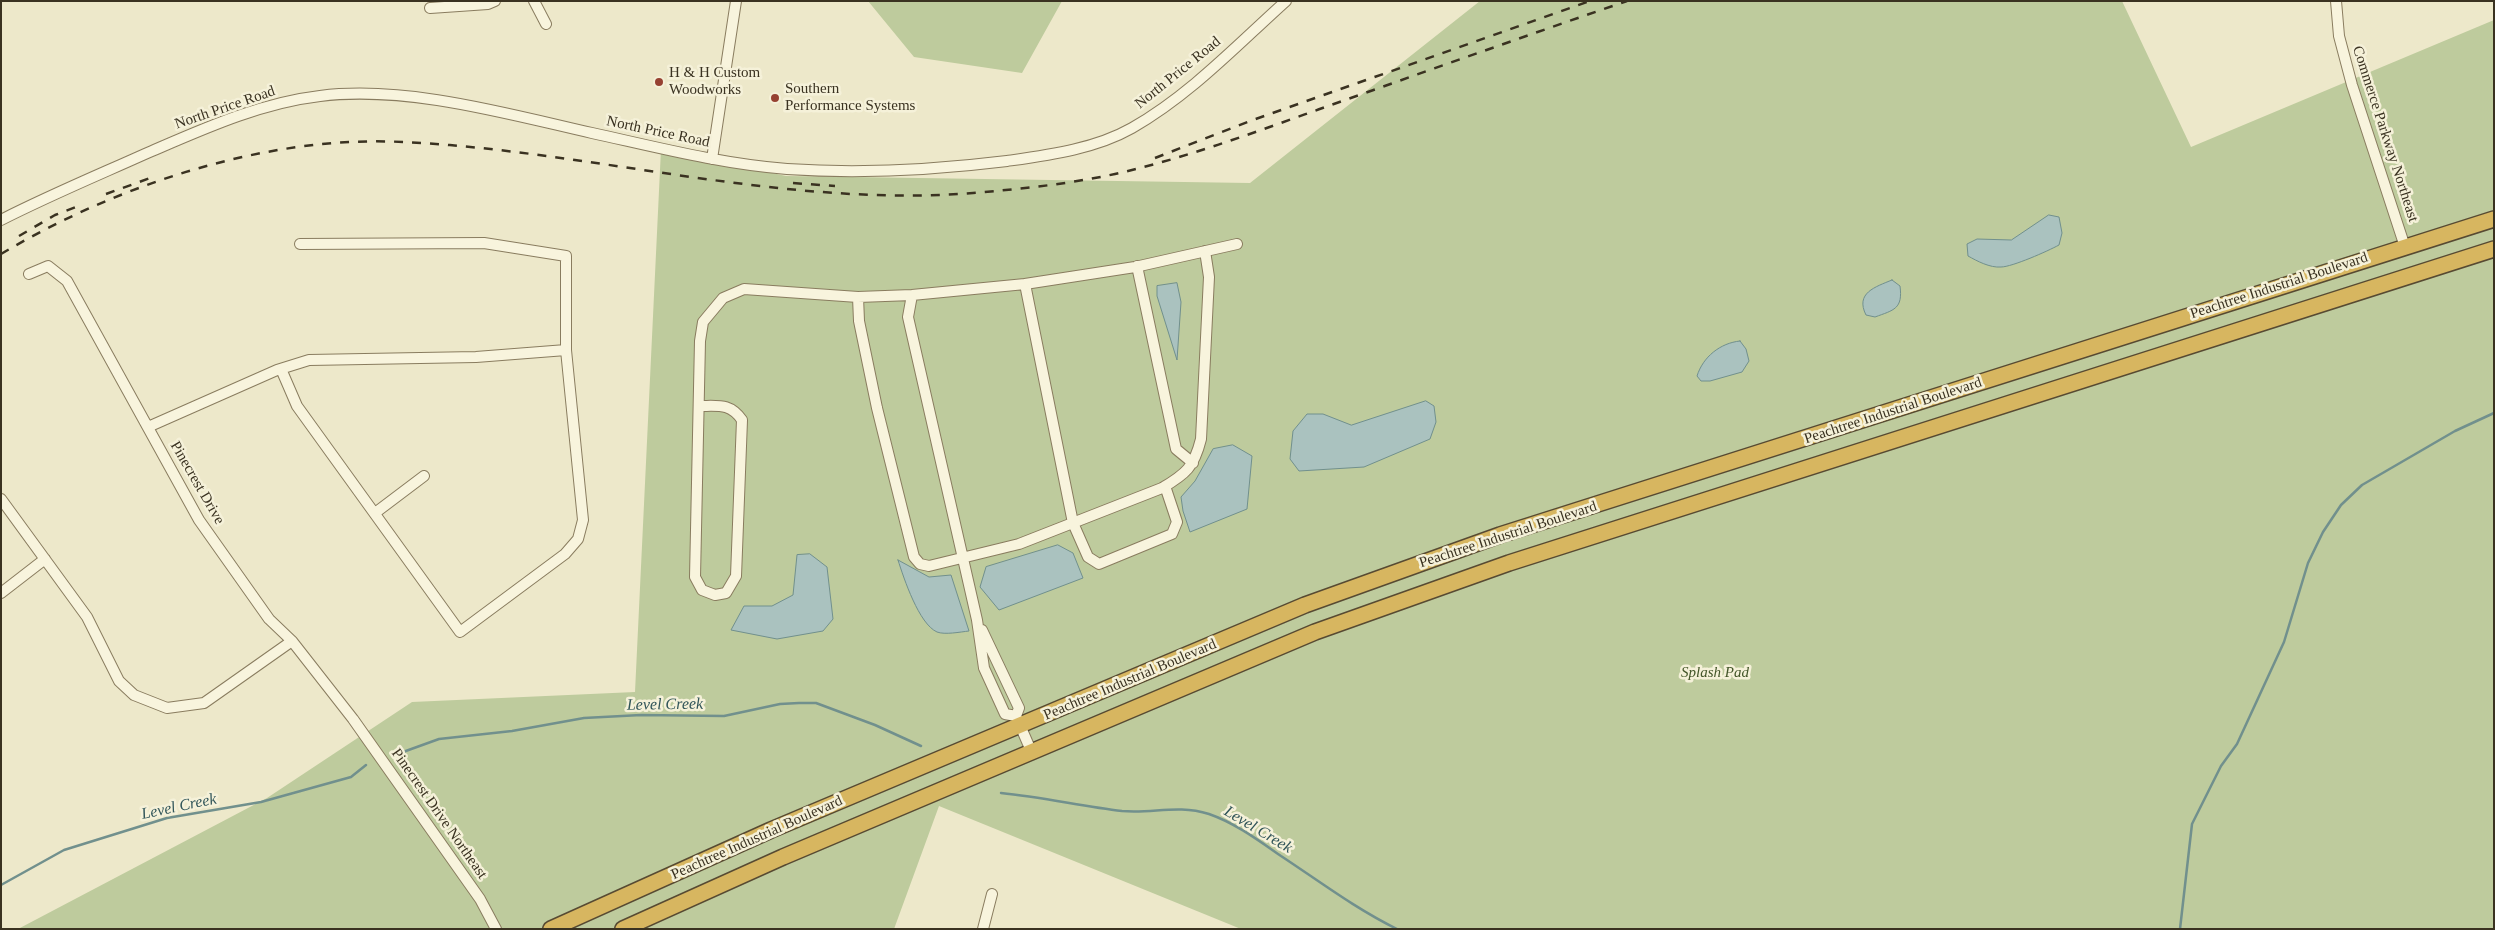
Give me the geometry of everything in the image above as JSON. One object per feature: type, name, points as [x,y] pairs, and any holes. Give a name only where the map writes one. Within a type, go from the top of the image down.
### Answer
[{"type":"highway","name":"Peachtree Industrial Boulevard","points":[[551,929],[1018,721],[1305,605],[1500,535],[2494,219]]},
{"type":"highway","name":"Peachtree Industrial Boulevard","points":[[623,929],[783,856],[1032,753],[1315,632],[1510,562],[2494,249]]},
{"type":"street","points":[[430,8],[488,4],[495,1]]},
{"type":"street","points":[[534,1],[546,24]]},
{"type":"street","points":[[712,159],[736,1]]},
{"type":"street","name":"North Price Road","points":[[1,220],[57,192],[204,129],[262,108],[320,96],[369,94],[430,99],[712,159],[786,168],[896,170],[954,168],[1034,157],[1099,144],[1132,128],[1180,96],[1286,1]]},
{"type":"street","name":"Commerce Parkway Northeast","points":[[2336,1],[2339,36],[2352,85],[2405,246]]},
{"type":"street","points":[[281,369],[296,406],[460,632],[565,554],[578,538],[583,520],[566,350],[566,256],[484,243],[300,244]]},
{"type":"street","points":[[699,406],[722,407],[735,410],[742,420],[736,576],[726,593],[715,595],[702,590],[695,577],[700,341],[703,322],[723,298],[744,290],[858,297],[912,295],[1025,284],[1137,266],[1237,244]]},
{"type":"street","points":[[858,297],[859,321],[875,398],[914,557],[920,564],[929,566],[1019,544],[1165,486],[1180,478],[1192,463],[1201,439],[1210,277],[1205,251]]},
{"type":"street","name":"Pinecrest Drive","points":[[29,274],[48,266],[67,281],[200,520],[268,619],[292,641],[353,719]]},
{"type":"street","points":[[1137,266],[1176,450],[1192,463]]},
{"type":"street","points":[[1025,284],[1073,523],[1088,557],[1099,564],[1172,534],[1177,522],[1165,486]]},
{"type":"street","points":[[912,295],[908,317],[978,620],[984,668],[1005,714],[1018,721]]},
{"type":"street","points":[[148,427],[281,369],[309,360],[476,357],[566,350]]},
{"type":"street","points":[[375,513],[424,476]]},
{"type":"street","points":[[1,499],[87,617],[119,681],[134,695],[167,708],[204,704],[292,641]]},
{"type":"street","points":[[1,593],[45,560]]},
{"type":"street","points":[[978,620],[1019,708],[1018,721],[1032,753]]},
{"type":"street","name":"Pinecrest Drive Northeast","points":[[353,719],[480,899],[496,929]]},
{"type":"street","points":[[982,929],[992,894]]},
{"type":"green space","points":[[868,1],[1062,1],[1022,73],[914,57]]},
{"type":"green space","name":"Splash Pad","points":[[1480,1],[2122,1],[2191,147],[2494,20],[2494,929],[1241,929],[939,806],[894,929],[18,929],[267,798],[412,702],[635,692],[661,149],[786,176],[1250,183]]},
{"type":"water","points":[[2049,215],[2059,217],[2062,233],[2059,245],[2054,248],[2021,262],[2001,267],[1979,262],[1968,256],[1967,244],[1977,239],[2011,240]]},
{"type":"water","points":[[1892,280],[1900,286],[1900,300],[1896,307],[1875,317],[1866,315],[1863,307],[1865,296],[1873,288]]},
{"type":"water","points":[[1177,283],[1181,302],[1177,360],[1157,296],[1157,286]]},
{"type":"water","points":[[1740,341],[1746,349],[1749,361],[1742,372],[1710,381],[1701,381],[1697,376],[1708,357],[1719,348]]},
{"type":"water","points":[[1426,401],[1434,406],[1436,422],[1430,439],[1364,467],[1299,471],[1290,459],[1293,431],[1307,414],[1323,414],[1351,425]]},
{"type":"water","points":[[1233,445],[1252,456],[1247,509],[1190,532],[1183,511],[1181,497],[1195,481],[1213,449]]},
{"type":"water","points":[[1058,545],[1073,553],[1083,578],[999,610],[980,587],[986,567]]},
{"type":"water","points":[[810,554],[827,567],[833,619],[823,631],[777,639],[731,630],[744,606],[772,606],[793,595],[797,555]]},
{"type":"water","points":[[898,560],[929,577],[951,575],[969,631],[944,633],[937,632],[930,627],[918,611]]},
{"type":"waterway","points":[[2180,929],[2192,824],[2221,766],[2237,744],[2284,642],[2308,563],[2323,532],[2341,505],[2362,485],[2455,431],[2494,413]]},
{"type":"waterway","name":"Level Creek","points":[[403,752],[439,739],[512,731],[584,718],[641,715],[724,716],[780,704],[799,703],[816,703],[875,725],[921,746]]},
{"type":"waterway","name":"Level Creek","points":[[1,885],[64,850],[167,818],[261,802],[351,777],[366,765]]},
{"type":"waterway","name":"Level Creek","points":[[1001,793],[1122,811],[1176,809],[1209,814],[1246,832],[1352,904],[1397,929]]},
{"type":"railway","points":[[1155,158],[1250,121],[1590,1]]},
{"type":"railway","points":[[1,254],[93,206],[143,186],[246,156],[299,147],[351,142],[403,142],[474,147],[688,177],[830,193],[901,195],[973,193],[1080,181],[1145,167],[1262,130],[1627,1]]},
{"type":"railway","points":[[106,194],[153,177]]},
{"type":"railway","points":[[793,183],[835,186]]},
{"type":"railway","points":[[19,236],[55,215],[81,205]]},
{"type":"place","name":"H & H Custom Woodworks","points":[[659,82]]},
{"type":"place","name":"Southern Performance Systems","points":[[775,98]]}]
